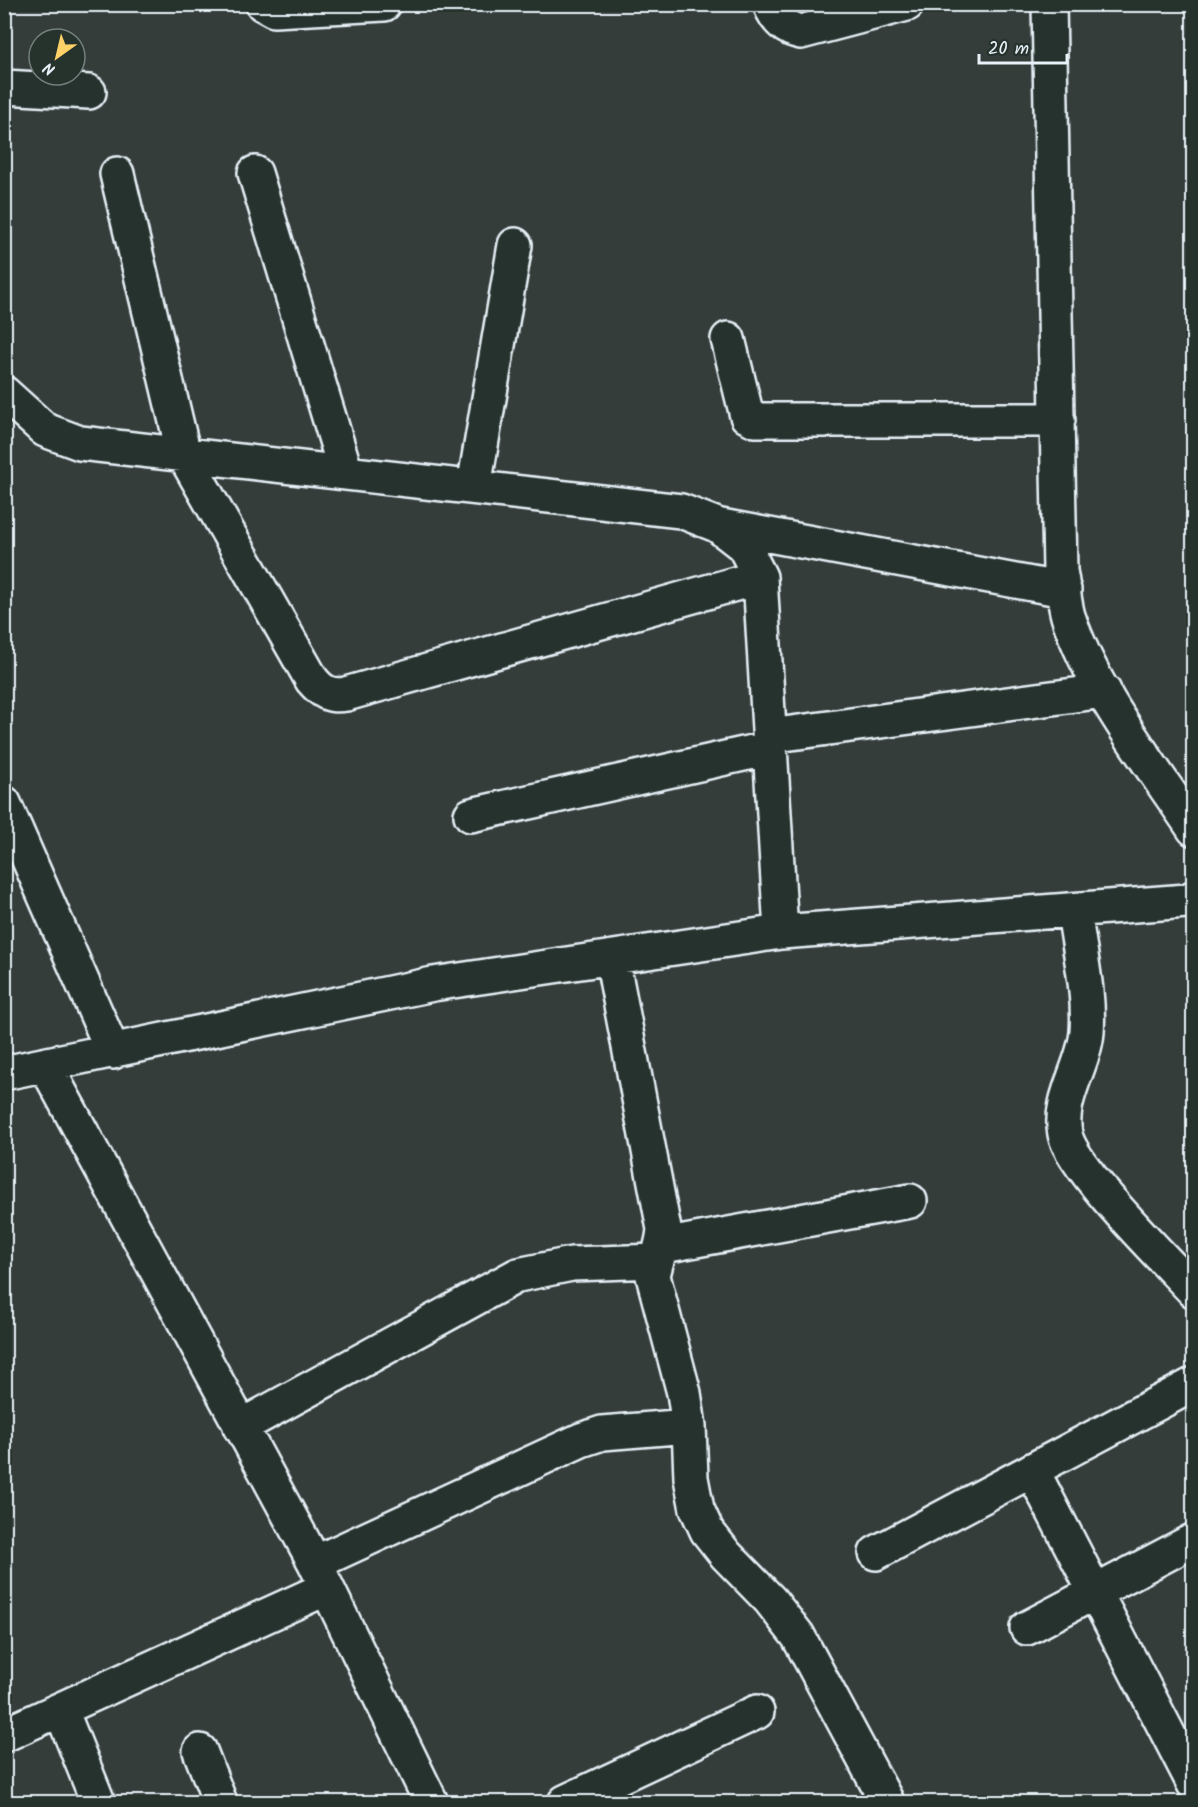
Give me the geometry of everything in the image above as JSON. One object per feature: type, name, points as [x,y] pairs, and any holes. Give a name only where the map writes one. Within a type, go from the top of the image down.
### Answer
[{"type":"street","points":[[263,4],[274,10],[384,4]]},
{"type":"street","points":[[770,4],[779,21],[789,30],[801,32],[908,4]]},
{"type":"street","points":[[1049,4],[1060,571],[1068,614],[1085,658],[1194,829]]},
{"type":"street","points":[[6,84],[89,92]]},
{"type":"street","points":[[255,173],[346,473]]},
{"type":"street","points":[[117,174],[184,455],[312,680],[321,690],[333,696],[760,577]]},
{"type":"street","points":[[474,487],[515,245]]},
{"type":"street","points":[[728,339],[747,416],[755,420],[1058,420]]},
{"type":"street","points":[[4,393],[45,430],[80,443],[681,511],[717,525],[1064,590]]},
{"type":"street","points":[[717,525],[744,546],[760,577],[781,932]]},
{"type":"street","points":[[471,815],[770,742],[1104,691]]},
{"type":"street","points":[[4,803],[113,1052]]},
{"type":"street","points":[[4,1073],[433,984],[781,932],[1187,901],[1194,897]]},
{"type":"street","points":[[1074,910],[1088,1011],[1083,1052],[1064,1114],[1065,1135],[1089,1176],[1194,1291]]},
{"type":"street","points":[[612,958],[664,1229],[654,1288],[684,1393],[689,1426],[691,1478],[697,1509],[707,1531],[798,1636],[887,1803]]},
{"type":"street","points":[[46,1066],[321,1576],[431,1803]]},
{"type":"street","points":[[240,1427],[518,1275],[572,1264],[659,1254],[910,1201]]},
{"type":"street","points":[[876,1553],[1194,1384]]},
{"type":"street","points":[[4,1735],[61,1710],[581,1440],[602,1433],[689,1426]]},
{"type":"street","points":[[1032,1470],[1194,1784]]},
{"type":"street","points":[[1027,1628],[1194,1540]]},
{"type":"street","points":[[61,1710],[98,1803]]},
{"type":"street","points":[[565,1803],[757,1712]]},
{"type":"street","points":[[200,1751],[220,1803]]}]
